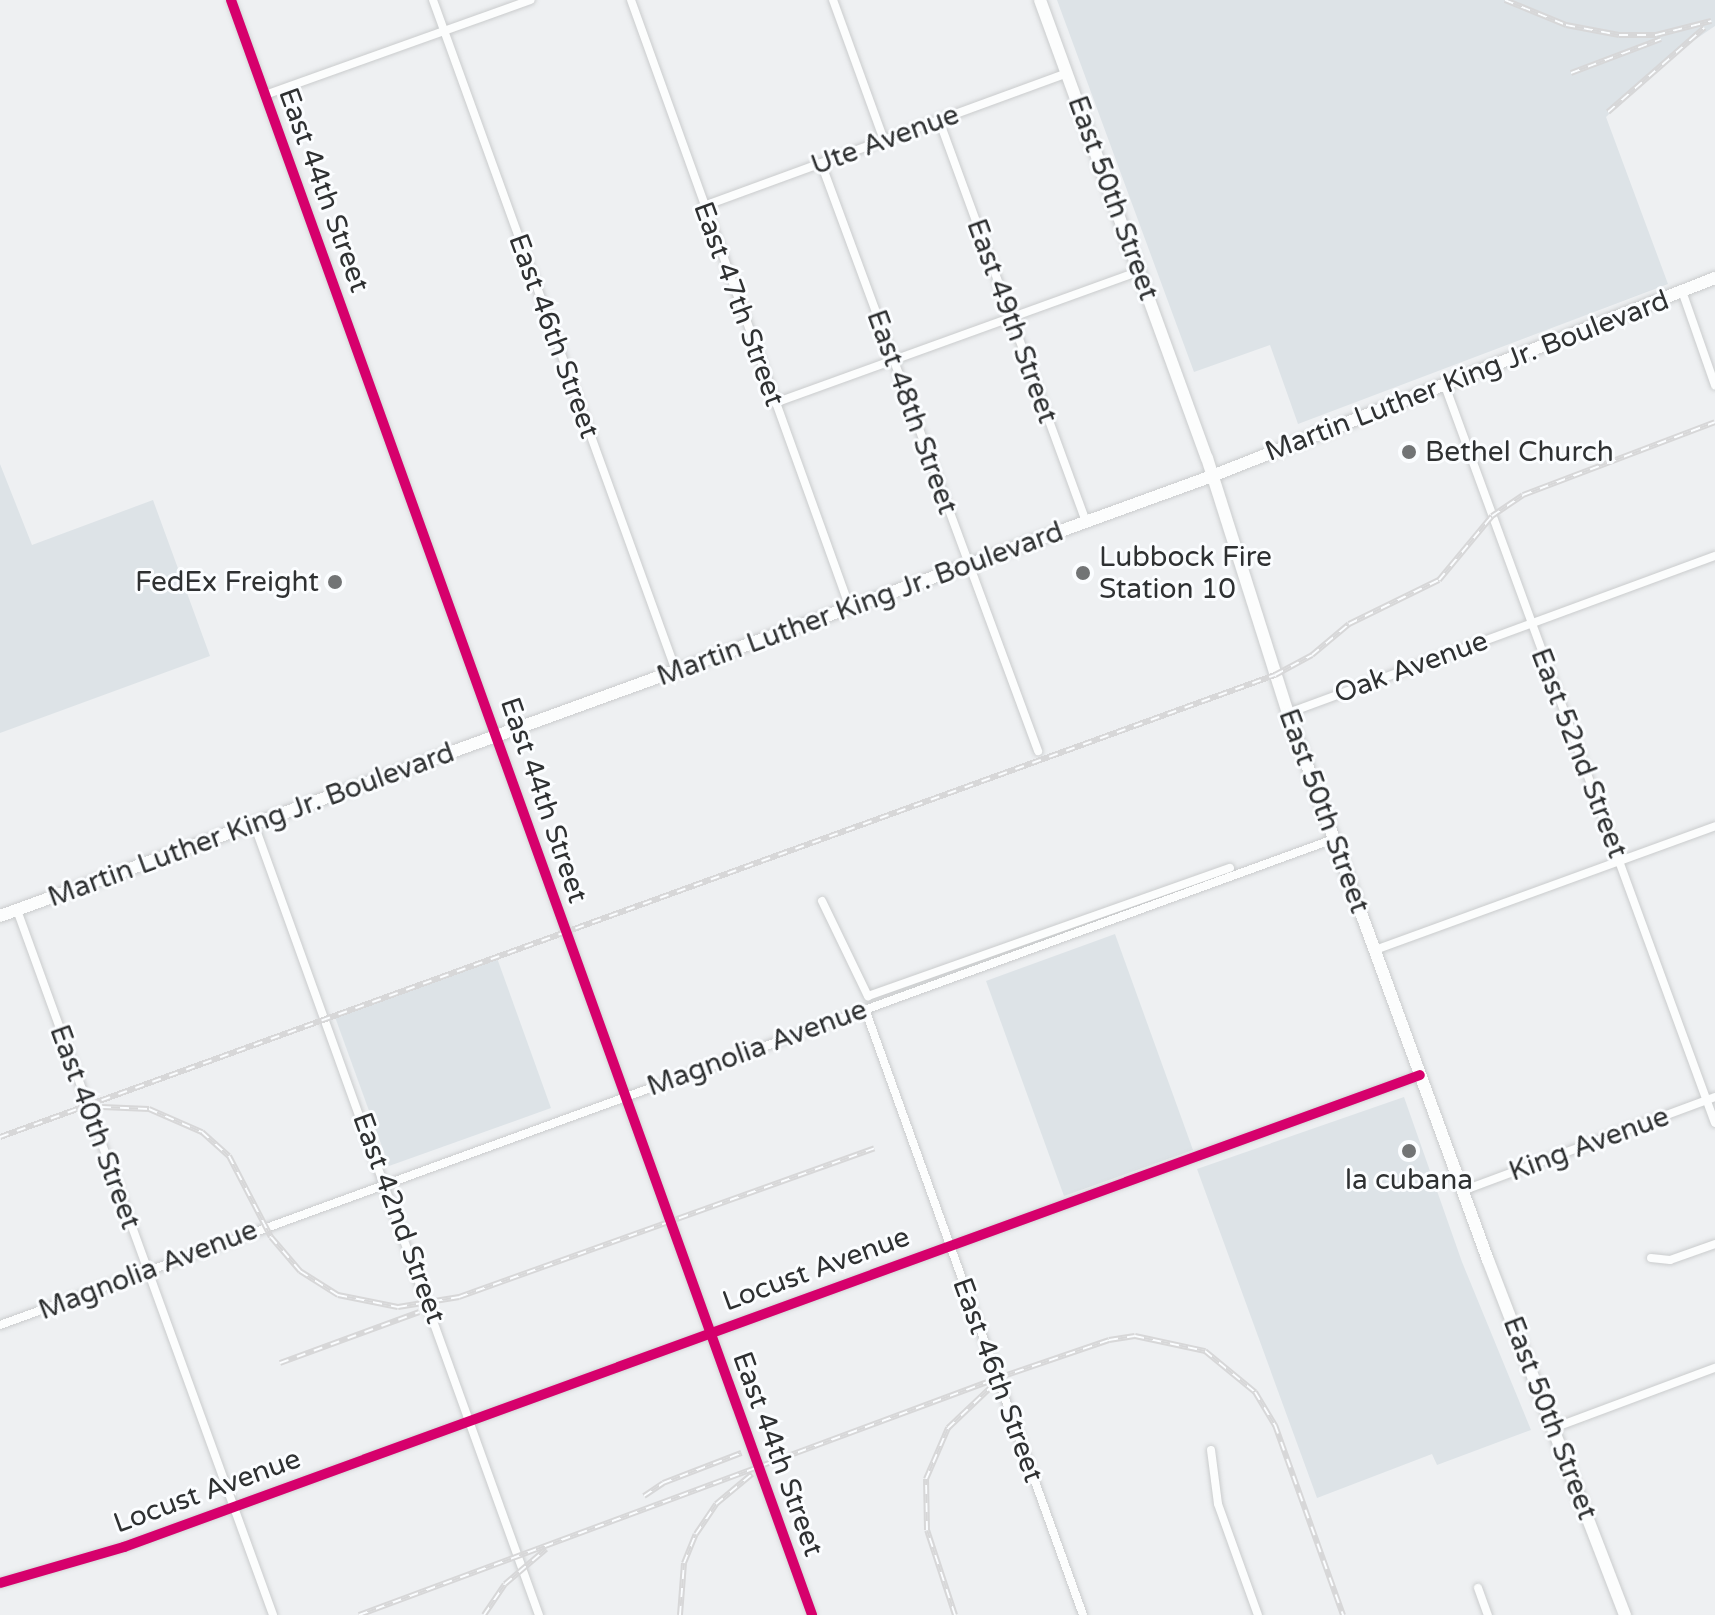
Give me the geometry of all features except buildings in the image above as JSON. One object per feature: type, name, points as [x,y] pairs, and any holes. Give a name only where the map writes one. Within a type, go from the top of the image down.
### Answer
[{"type":"main road","name":"East 50th Street","points":[[1040,0],[1212,476],[1288,713],[1462,1191],[1556,1427],[1625,1615]]},
{"type":"main road","name":"Martin Luther King Jr. Boulevard","points":[[0,916],[1212,476],[1715,278]]},
{"type":"street","name":"East 44th Street","points":[[231,0],[621,1095],[812,1615]]},
{"type":"street","name":"East 46th Street","points":[[433,0],[676,671]]},
{"type":"street","points":[[265,95],[531,0]]},
{"type":"street","name":"East 47th Street","points":[[631,0],[850,608]]},
{"type":"street","points":[[833,0],[884,140]]},
{"type":"street","name":"Ute Avenue","points":[[704,206],[1067,73]]},
{"type":"street","name":"East 49th Street","points":[[939,120],[1086,522]]},
{"type":"street","name":"East 48th Street","points":[[821,163],[1038,751]]},
{"type":"street","points":[[775,403],[1139,271]]},
{"type":"street","points":[[1682,291],[1715,385]]},
{"type":"street","name":"East 52nd Street","points":[[1444,383],[1711,1099],[1715,1123]]},
{"type":"street","name":"Oak Avenue","points":[[1288,713],[1715,556]]},
{"type":"street","name":"East 42nd Street","points":[[254,824],[539,1615]]},
{"type":"street","points":[[1375,950],[1715,826]]},
{"type":"street","name":"Magnolia Avenue","points":[[0,1325],[621,1095],[1334,839]]},
{"type":"street","points":[[822,901],[868,996],[1230,868]]},
{"type":"street","name":"East 40th Street","points":[[17,910],[273,1615]]},
{"type":"street","name":"East 46th Street","points":[[865,1009],[1083,1615]]},
{"type":"street","name":"Locust Avenue","points":[[0,1583],[104,1554],[1420,1075]]},
{"type":"street","name":"King Avenue","points":[[1462,1191],[1711,1099]]},
{"type":"street","points":[[1651,1258],[1670,1260],[1715,1244]]},
{"type":"street","points":[[1556,1427],[1715,1368]]},
{"type":"street","points":[[1211,1450],[1218,1504],[1258,1615]]},
{"type":"street","points":[[1478,1588],[1488,1615]]},
{"type":"shaded area","points":[[1057,0],[1715,0],[1715,26],[1677,52],[1606,117],[1668,284],[1298,424],[1270,345],[1194,372]]},
{"type":"shaded area","points":[[0,464],[32,545],[153,500],[210,656],[0,733]]},
{"type":"shaded area","points":[[1115,934],[1193,1150],[1064,1196],[986,981]]},
{"type":"shaded area","points":[[497,958],[551,1108],[389,1166],[335,1017]]},
{"type":"shaded area","points":[[1404,1097],[1462,1262],[1531,1430],[1437,1465],[1432,1454],[1317,1498],[1197,1169]]},
{"type":"railway","points":[[1505,0],[1566,25],[1619,35],[1656,35],[1711,21]]},
{"type":"railway","points":[[1608,112],[1704,28]]},
{"type":"railway","points":[[1571,73],[1661,39]]},
{"type":"railway","points":[[0,1137],[1275,675],[1312,655],[1349,624],[1439,580],[1492,516],[1523,495],[1715,422]]},
{"type":"railway","points":[[102,1107],[149,1109],[202,1132],[229,1156],[271,1237],[300,1271],[338,1295],[398,1307],[459,1297],[874,1148]]},
{"type":"railway","points":[[280,1363],[419,1312]]},
{"type":"railway","points":[[359,1615],[998,1378],[1109,1340],[1135,1336],[1205,1351],[1255,1392],[1275,1425],[1343,1615]]},
{"type":"railway","points":[[955,1615],[927,1530],[926,1479],[948,1428],[991,1387]]},
{"type":"railway","points":[[644,1496],[663,1483],[741,1453]]},
{"type":"railway","points":[[680,1615],[684,1563],[696,1534],[716,1504],[752,1474]]},
{"type":"railway","points":[[484,1615],[505,1584],[546,1549]]},
{"type":"cycle path","points":[[231,0],[812,1615]]},
{"type":"cycle path","points":[[0,1583],[124,1547],[1420,1075]]},
{"type":"place","name":"Bethel Church","points":[[1409,452]]},
{"type":"place","name":"Lubbock Fire Station 10","points":[[1083,573]]},
{"type":"place","name":"FedEx Freight","points":[[335,582]]},
{"type":"place","name":"la cubana","points":[[1409,1151]]}]
